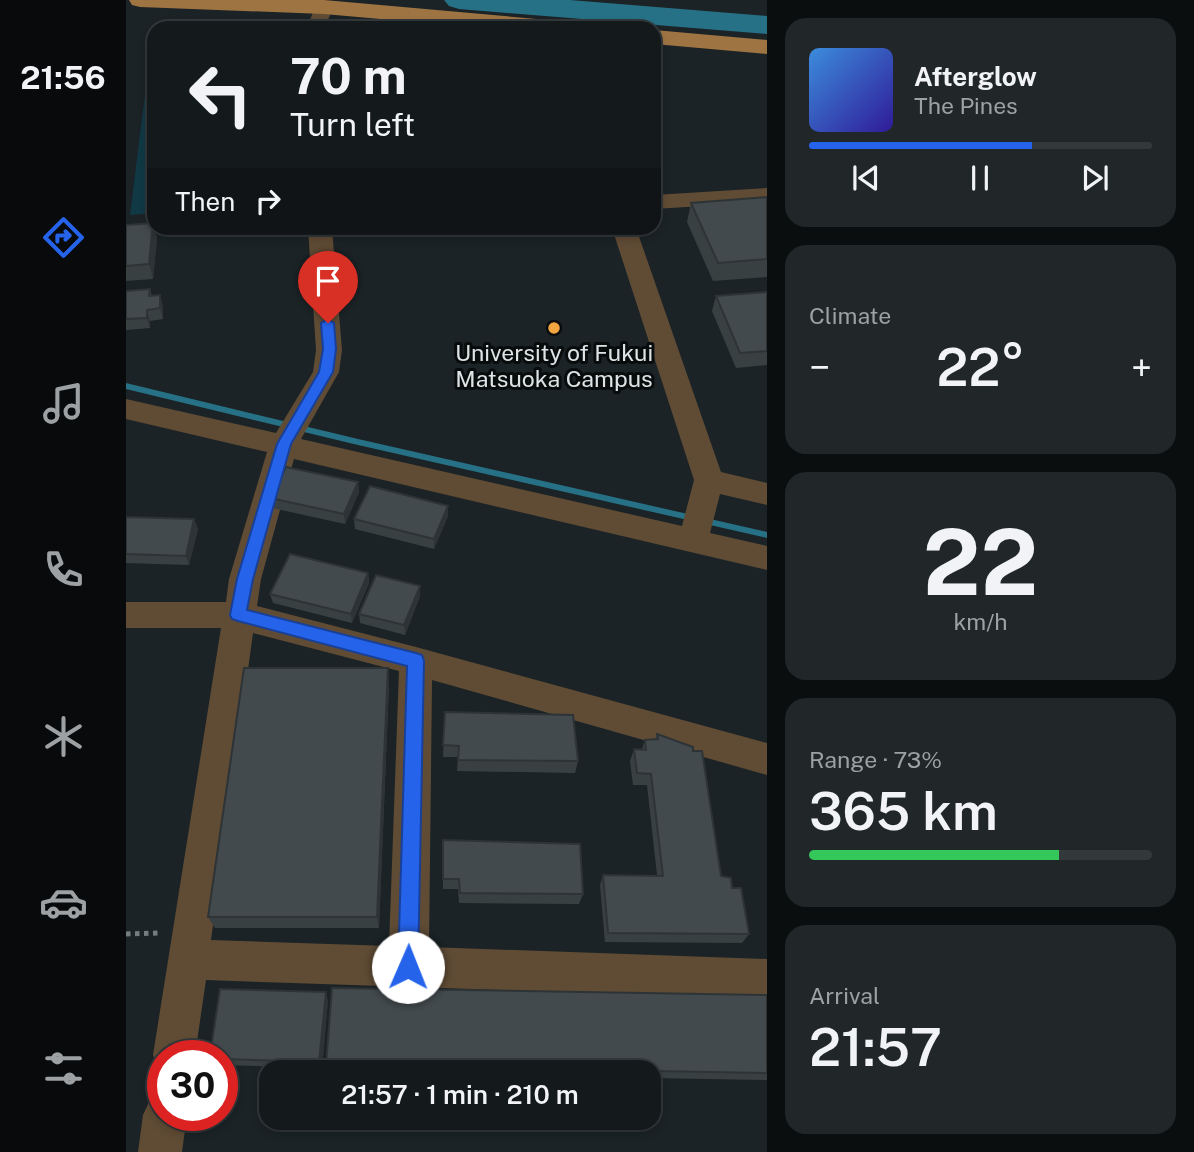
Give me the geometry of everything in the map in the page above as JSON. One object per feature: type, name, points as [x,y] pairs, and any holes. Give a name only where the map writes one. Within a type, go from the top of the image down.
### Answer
[{"type":"main road","points":[[141,0],[320,17],[407,21]]},
{"type":"main road","points":[[661,38],[767,47]]},
{"type":"street","points":[[661,202],[767,195]]},
{"type":"street","points":[[176,1040],[245,579],[284,444],[326,372],[329,349],[321,235]]},
{"type":"street","points":[[626,235],[709,480],[693,540]]},
{"type":"street","points":[[126,409],[767,558]]},
{"type":"street","points":[[709,480],[767,494]]},
{"type":"street","points":[[126,615],[238,615],[416,661],[767,759]]},
{"type":"street","points":[[408,967],[416,661]]},
{"type":"street","points":[[187,959],[767,979]]},
{"type":"street","points":[[160,1152],[163,1131]]},
{"type":"shaded area","points":[[147,78],[147,214],[130,215]]},
{"type":"building","points":[[767,197],[767,259],[718,263],[691,203]]},
{"type":"building","points":[[147,223],[147,235],[152,235],[149,264],[126,266],[126,225]]},
{"type":"building","points":[[150,289],[149,296],[160,295],[160,308],[147,310],[147,318],[126,319],[126,291]]},
{"type":"building","points":[[767,292],[767,351],[740,353],[716,296]]},
{"type":"building","points":[[286,467],[358,482],[344,514],[270,498]]},
{"type":"building","points":[[370,486],[448,506],[434,539],[354,519]]},
{"type":"building","points":[[126,517],[194,519],[186,556],[126,554]]},
{"type":"building","points":[[290,554],[368,573],[351,614],[270,594]]},
{"type":"building","points":[[376,575],[420,586],[404,625],[359,614]]},
{"type":"building","points":[[244,668],[388,668],[377,917],[208,917]]},
{"type":"building","points":[[445,712],[573,715],[578,761],[458,760],[459,746],[443,745]]},
{"type":"building","points":[[657,734],[693,747],[693,751],[702,751],[721,876],[731,878],[732,888],[741,888],[749,934],[608,933],[603,875],[663,876],[651,774],[637,773],[634,749],[646,750],[645,740],[658,739]]},
{"type":"building","points":[[443,840],[580,844],[583,894],[460,893],[459,879],[443,879]]},
{"type":"building","points":[[332,988],[767,995],[767,1073],[661,1071],[661,1060],[326,1060]]},
{"type":"building","points":[[220,989],[326,992],[319,1060],[238,1059],[238,1040],[212,1040]]},
{"type":"waterway","points":[[459,0],[767,25]]},
{"type":"waterway","points":[[126,386],[767,535]]},
{"type":"place","name":"University of Fukui Matsuoka Campus","points":[[554,328]]},
{"type":"route","points":[[328,323],[326,372],[284,444],[245,579],[238,615],[416,661],[408,967]]}]
